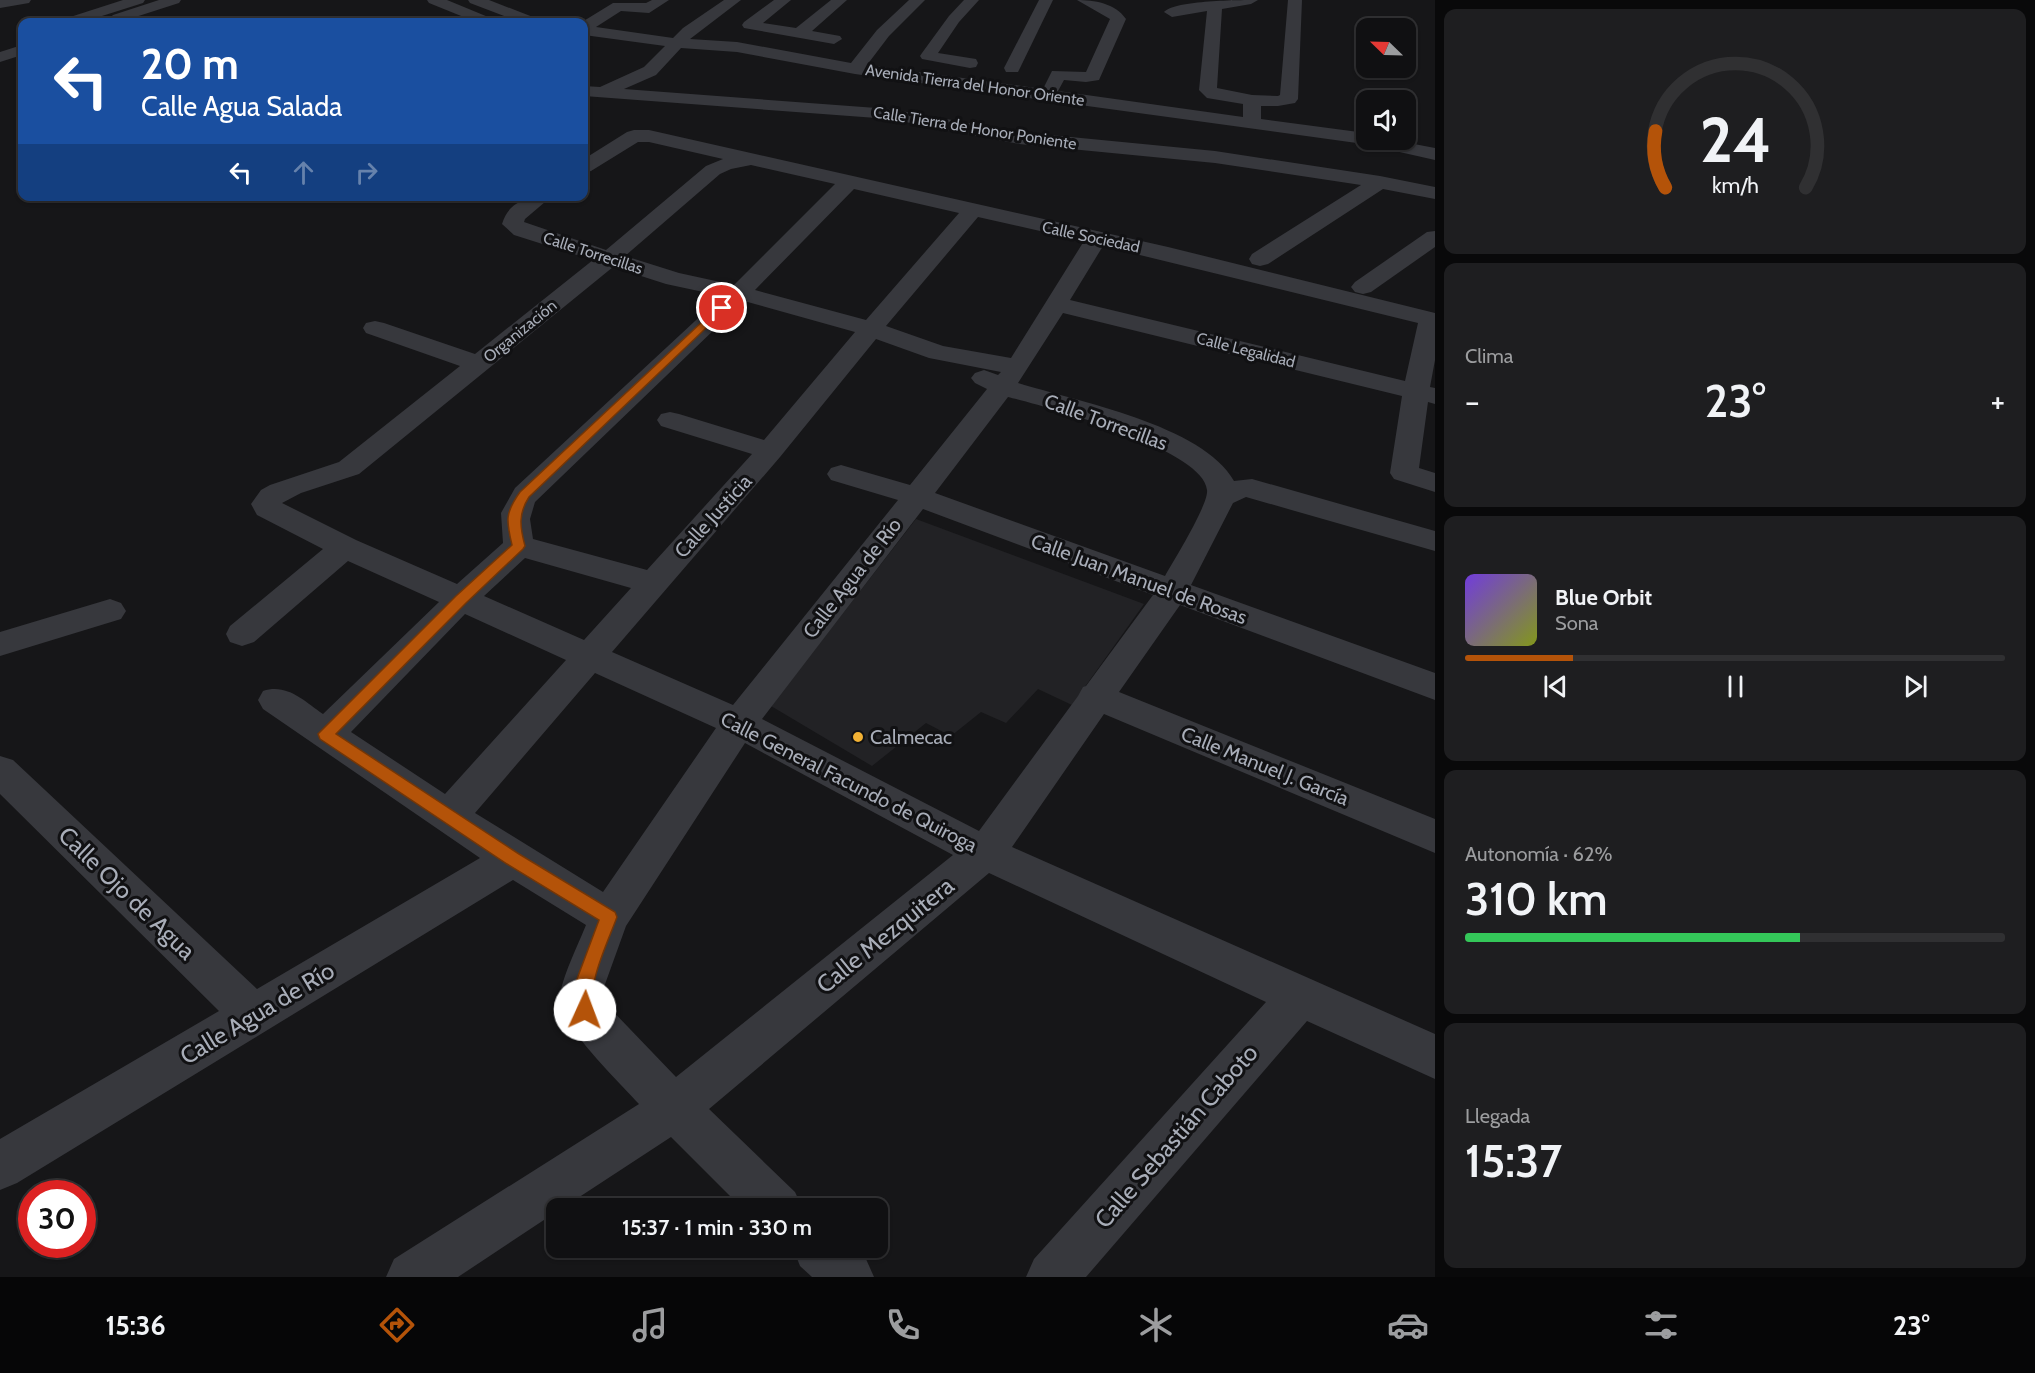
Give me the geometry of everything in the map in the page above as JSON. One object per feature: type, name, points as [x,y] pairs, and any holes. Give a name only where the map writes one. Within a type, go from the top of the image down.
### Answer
[{"type":"street","points":[[0,4],[24,0]]},
{"type":"street","points":[[82,18],[138,0]]},
{"type":"street","points":[[118,18],[174,0]]},
{"type":"street","points":[[434,0],[478,18]]},
{"type":"street","points":[[475,0],[522,18]]},
{"type":"street","points":[[579,18],[600,4],[596,0]]},
{"type":"street","points":[[588,26],[618,6],[649,8],[662,0]]},
{"type":"street","points":[[589,91],[650,70],[667,42],[717,0]]},
{"type":"street","points":[[667,42],[689,31],[734,0]]},
{"type":"street","points":[[800,33],[840,0]]},
{"type":"street","points":[[855,69],[883,33],[918,0]]},
{"type":"street","points":[[972,0],[954,19],[928,56],[1086,77],[1093,76],[1118,19],[1084,0]]},
{"type":"street","points":[[1012,68],[1046,0]]},
{"type":"street","points":[[1172,12],[1251,0]]},
{"type":"street","points":[[1215,6],[1208,90],[1213,94],[1278,101],[1289,99],[1295,0]]},
{"type":"street","points":[[827,10],[782,1],[744,24],[800,33],[839,45],[830,65]]},
{"type":"street","name":"Avenida Tierra del Honor Oriente","points":[[588,30],[667,42],[737,47],[855,69],[1356,137]]},
{"type":"street","points":[[0,45],[18,39]]},
{"type":"street","points":[[0,57],[18,51]]},
{"type":"street","points":[[1047,95],[1058,75]]},
{"type":"street","name":"Calle Tierra de Honor Poniente","points":[[589,91],[890,114],[1038,141],[1178,152],[1380,182],[1435,194]]},
{"type":"street","points":[[1252,100],[1252,123]]},
{"type":"street","name":"Calle Sociedad","points":[[588,165],[634,136],[649,136],[1168,254],[1431,319],[1426,393]]},
{"type":"street","name":"Avenida Tierra del Honor Oriente","points":[[1416,150],[1435,154]]},
{"type":"street","name":"Organización","points":[[273,497],[349,468],[610,258],[712,170],[725,164],[751,159]]},
{"type":"street","points":[[519,546],[514,528],[515,509],[525,495],[739,293],[849,182]]},
{"type":"street","points":[[1260,259],[1380,182]]},
{"type":"street","name":"Calle Torrecillas","points":[[535,201],[515,216],[513,224],[522,230],[674,279],[739,293],[871,329],[1010,378],[1168,442],[1204,464],[1215,474],[1222,486],[1234,492]]},
{"type":"street","name":"Calle Justicia","points":[[449,816],[770,451],[972,211]]},
{"type":"street","points":[[1364,287],[1435,237]]},
{"type":"street","name":"Calle Agua de Río","points":[[675,1108],[585,1010],[581,1000],[583,987],[609,917],[739,723],[1010,378],[1096,239]]},
{"type":"street","name":"Calle Torrecillas","points":[[590,274],[641,282],[674,279]]},
{"type":"street","name":"Calle Legalidad","points":[[1056,304],[1426,393]]},
{"type":"street","points":[[375,328],[480,364]]},
{"type":"street","points":[[1426,393],[1404,473],[1435,483]]},
{"type":"street","points":[[670,420],[770,451]]},
{"type":"street","name":"Calle Juan Manuel de Rosas","points":[[842,474],[916,496],[1435,687]]},
{"type":"street","points":[[1234,492],[1435,541]]},
{"type":"street","name":"Calle Mezquitera","points":[[412,1277],[675,1108],[985,853],[1095,696],[1172,592],[1234,492]]},
{"type":"street","name":"Calle General Facundo de Quiroga","points":[[273,497],[270,510],[345,547],[739,723],[985,853],[1435,1057]]},
{"type":"street","points":[[519,546],[653,583]]},
{"type":"street","points":[[326,734],[461,599],[519,546]]},
{"type":"street","points":[[242,634],[345,547]]},
{"type":"street","points":[[0,644],[110,611]]},
{"type":"street","name":"Calle Manuel J. García","points":[[1095,696],[1435,836]]},
{"type":"street","points":[[275,700],[513,859],[609,917]]},
{"type":"street","name":"Calle Ojo de Agua","points":[[0,771],[253,1015]]},
{"type":"street","name":"Calle Agua de Río","points":[[0,1166],[513,859]]},
{"type":"street","name":"Calle Sebastián Caboto","points":[[1052,1277],[1300,996]]},
{"type":"street","points":[[675,1108],[767,1198]]},
{"type":"street","points":[[828,1258],[848,1277]]},
{"type":"shaded area","points":[[916,519],[1144,604],[1072,705],[1038,689],[1006,723],[981,712],[951,736],[926,723],[872,766],[771,706]]},
{"type":"place","name":"Calmecac","points":[[858,737]]},
{"type":"route","points":[[585,1010],[581,1000],[583,987],[609,917],[513,859],[326,734],[461,599],[519,546],[514,528],[515,509],[518,502],[722,308]]}]
